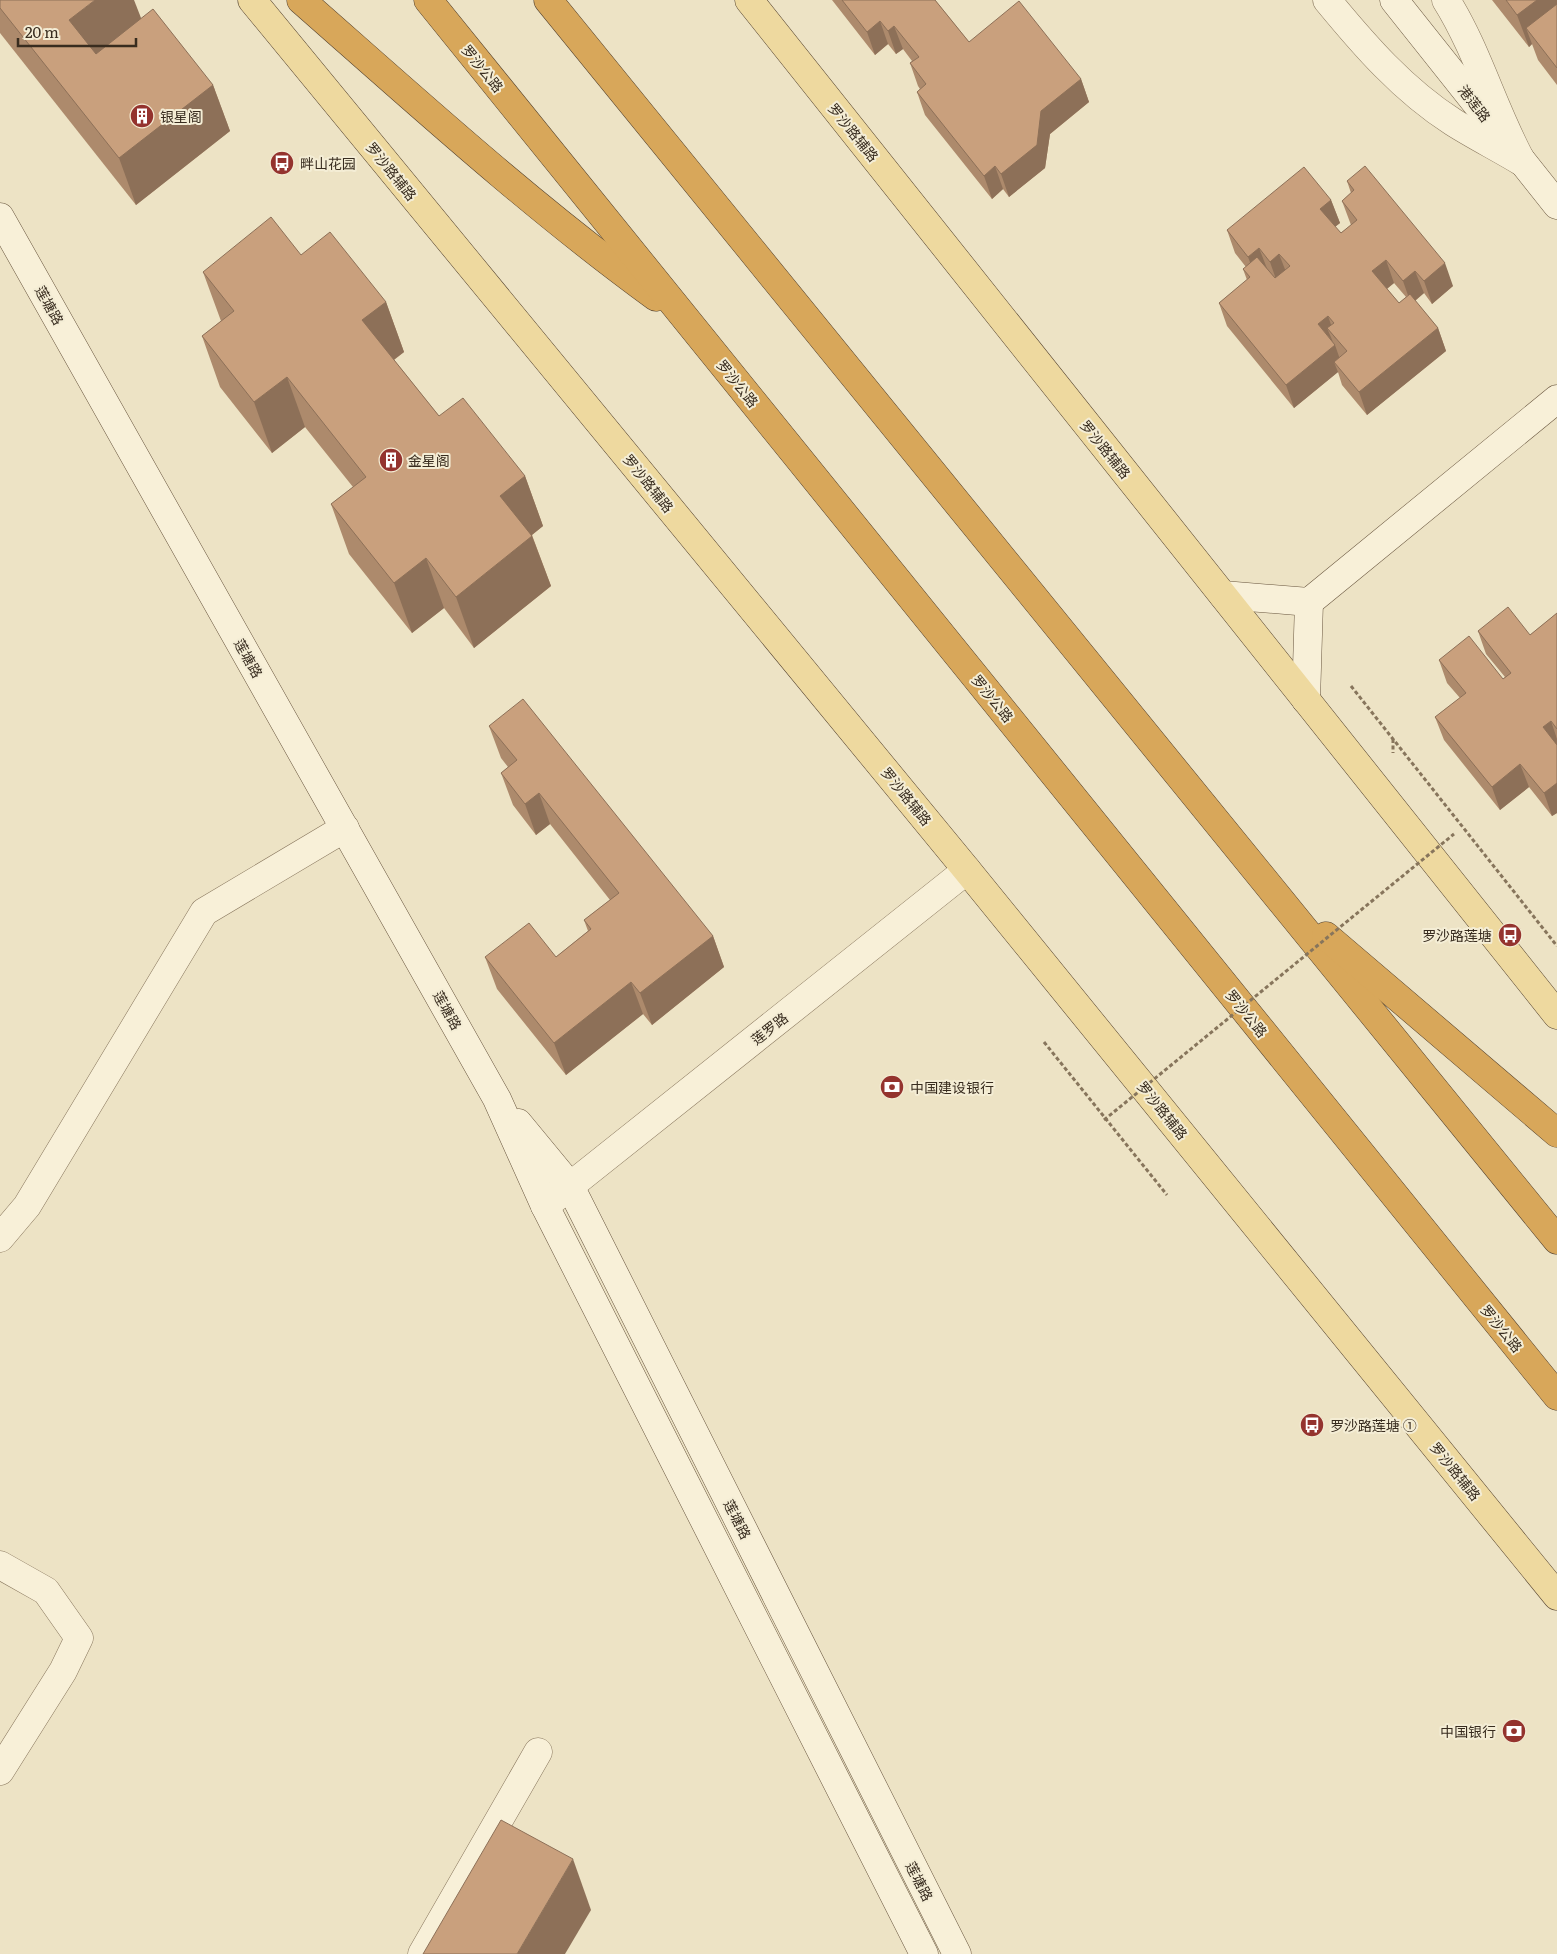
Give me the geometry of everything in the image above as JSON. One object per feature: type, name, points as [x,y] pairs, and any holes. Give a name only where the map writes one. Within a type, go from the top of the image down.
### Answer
[{"type":"highway","points":[[301,0],[498,174],[603,258],[687,320]]},
{"type":"highway","name":"罗沙公路","points":[[428,0],[1557,1396]]},
{"type":"highway","points":[[548,0],[1557,1240]]},
{"type":"highway","points":[[1273,891],[1557,1133]]},
{"type":"main road","name":"罗沙路辅路","points":[[252,0],[968,870],[1557,1596]]},
{"type":"main road","name":"罗沙路辅路","points":[[749,0],[1557,1014]]},
{"type":"street","points":[[1327,0],[1364,46],[1406,85],[1451,121],[1522,162]]},
{"type":"street","name":"港莲路","points":[[1394,0],[1557,205]]},
{"type":"street","points":[[1446,0],[1475,51],[1499,118],[1522,162]]},
{"type":"street","name":"莲塘路","points":[[0,217],[497,1099],[545,1206],[924,1954]]},
{"type":"street","points":[[1223,595],[1309,602],[1557,398]]},
{"type":"street","points":[[1306,700],[1309,602]]},
{"type":"street","points":[[0,1238],[27,1206],[204,912],[345,828]]},
{"type":"street","name":"莲罗路","points":[[545,1206],[968,870]]},
{"type":"street","name":"莲塘路","points":[[497,1099],[570,1186],[957,1954]]},
{"type":"street","points":[[0,1565],[46,1591],[79,1638],[62,1670],[0,1771]]},
{"type":"street","points":[[422,1954],[538,1752]]},
{"type":"path","points":[[1351,686],[1557,946]]},
{"type":"path","points":[[1393,739],[1394,758]]},
{"type":"path","points":[[1104,1120],[1454,834]]},
{"type":"path","points":[[1523,911],[1531,913]]},
{"type":"path","points":[[1044,1042],[1166,1196]]},
{"type":"building","points":[[0,0],[95,0],[69,20],[96,54],[153,9],[213,85],[119,158],[0,8]]},
{"type":"building","points":[[842,0],[935,0],[969,42],[1019,1],[1081,79],[1041,111],[1037,145],[1001,174],[995,166],[984,176],[917,92],[926,84],[910,63],[919,57],[894,26],[888,31],[880,21],[867,32]]},
{"type":"building","points":[[1506,0],[1537,0],[1517,15]]},
{"type":"building","points":[[1557,4],[1557,68],[1526,28]]},
{"type":"building","points":[[1365,166],[1445,263],[1424,281],[1415,271],[1403,281],[1386,260],[1372,271],[1399,303],[1410,294],[1438,328],[1359,392],[1334,362],[1347,351],[1327,328],[1334,323],[1328,316],[1318,324],[1335,345],[1286,385],[1219,303],[1250,277],[1243,269],[1257,257],[1275,278],[1290,266],[1279,254],[1270,262],[1259,248],[1248,257],[1227,230],[1304,167],[1331,200],[1320,209],[1341,233],[1357,220],[1342,201],[1354,190],[1347,181]]},
{"type":"building","name":"金星阁","points":[[271,217],[301,255],[330,232],[386,302],[362,320],[439,416],[463,398],[525,476],[500,496],[532,536],[456,597],[426,558],[394,583],[331,504],[366,477],[287,377],[254,402],[202,336],[234,311],[203,272]]},
{"type":"building","points":[[1508,607],[1530,635],[1557,613],[1557,729],[1551,721],[1543,727],[1557,745],[1557,783],[1544,793],[1520,764],[1492,787],[1435,717],[1466,693],[1439,660],[1469,636],[1503,679],[1511,673],[1478,631]]},
{"type":"building","points":[[523,699],[713,936],[640,993],[631,982],[554,1043],[485,957],[529,923],[556,957],[591,929],[584,920],[619,893],[539,793],[525,804],[501,773],[517,760],[489,726]]},
{"type":"building","points":[[501,1820],[573,1859],[517,1954],[423,1954]]},
{"type":"place","name":"银星阁","points":[[142,116]]},
{"type":"place","name":"畔山花园","points":[[282,163]]},
{"type":"place","name":"金星阁","points":[[391,460]]},
{"type":"place","name":"罗沙路莲塘","points":[[1510,935]]},
{"type":"place","name":"中国建设银行","points":[[892,1087]]},
{"type":"place","name":"罗沙路莲塘 ①","points":[[1312,1425]]},
{"type":"place","name":"中国银行","points":[[1514,1731]]}]
